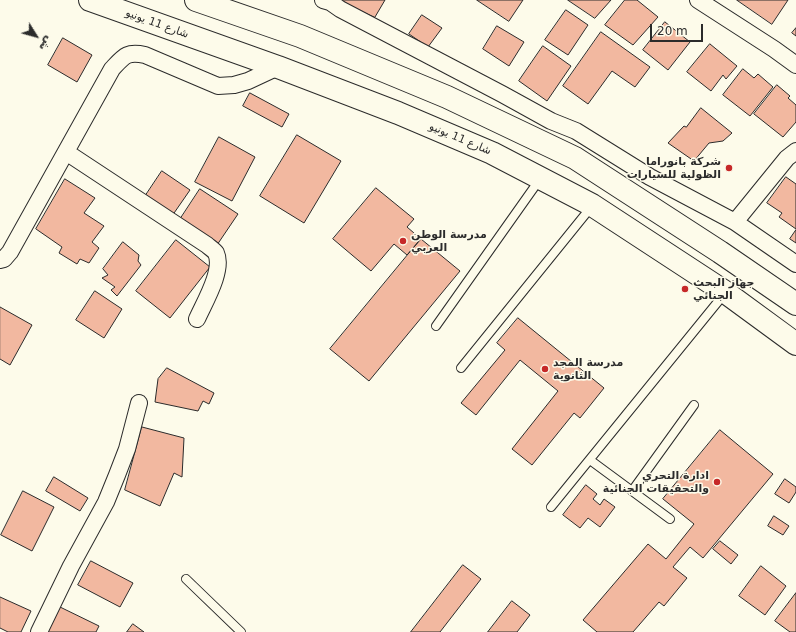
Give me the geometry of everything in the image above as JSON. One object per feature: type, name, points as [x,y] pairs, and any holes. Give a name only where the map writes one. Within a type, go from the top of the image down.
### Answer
[{"type":"highway","name":"شارع 11 يونيو","points":[[90,0],[278,67],[398,113],[492,153],[592,205],[725,292],[796,344]]},
{"type":"highway","points":[[196,0],[300,36],[447,97],[575,158],[741,266],[796,304]]},
{"type":"highway","points":[[741,266],[796,288]]},
{"type":"street","points":[[323,0],[330,2],[340,9],[552,121],[576,131],[650,177],[735,222],[796,264]]},
{"type":"street","points":[[698,0],[796,65]]},
{"type":"street","points":[[0,260],[4,259],[10,252],[112,69],[122,58],[133,52],[145,55],[218,86],[234,85],[248,81],[278,67]]},
{"type":"street","points":[[735,222],[787,158],[796,150]]},
{"type":"street","points":[[66,152],[216,252],[219,264],[212,286],[197,319]]},
{"type":"street","points":[[39,632],[71,566],[106,502],[118,475],[127,449],[139,403]]},
{"type":"lane","points":[[436,326],[541,178]]},
{"type":"lane","points":[[461,368],[592,205]]},
{"type":"lane","points":[[551,507],[725,292]]},
{"type":"lane","points":[[632,491],[694,405]]},
{"type":"lane","points":[[590,460],[670,519]]},
{"type":"lane","points":[[186,579],[241,632]]},
{"type":"building","points":[[335,0],[385,0],[375,17]]},
{"type":"building","points":[[477,0],[523,0],[509,21]]},
{"type":"building","points":[[568,0],[611,0],[595,18]]},
{"type":"building","points":[[625,0],[637,0],[658,17],[633,45],[605,25]]},
{"type":"building","points":[[737,0],[788,0],[772,24]]},
{"type":"building","points":[[566,10],[588,25],[568,55],[545,40]]},
{"type":"building","points":[[422,15],[442,28],[428,47],[409,34]]},
{"type":"building","points":[[665,22],[690,42],[668,70],[643,50]]},
{"type":"building","points":[[497,26],[524,42],[509,66],[483,49]]},
{"type":"building","points":[[796,28],[796,36],[792,33]]},
{"type":"building","points":[[601,32],[650,67],[635,87],[612,71],[588,104],[563,86]]},
{"type":"building","points":[[63,38],[92,55],[77,82],[48,65]]},
{"type":"building","points":[[710,44],[737,66],[726,79],[723,75],[711,91],[687,72]]},
{"type":"building","points":[[543,46],[571,66],[547,101],[519,81]]},
{"type":"building","points":[[743,69],[754,78],[758,74],[773,87],[750,116],[723,95]]},
{"type":"building","points":[[777,85],[790,96],[788,98],[796,105],[796,122],[783,137],[754,114]]},
{"type":"building","points":[[250,93],[289,114],[282,127],[243,106]]},
{"type":"building","points":[[701,108],[732,133],[723,141],[709,143],[694,161],[668,143],[684,126],[686,127]]},
{"type":"building","points":[[297,135],[341,161],[304,223],[260,196]]},
{"type":"building","points":[[219,137],[255,157],[232,201],[195,182]]},
{"type":"building","points":[[162,171],[190,190],[172,216],[144,198]]},
{"type":"building","points":[[786,177],[796,184],[796,229],[779,217],[782,213],[767,203]]},
{"type":"building","points":[[65,179],[95,198],[84,213],[104,226],[92,242],[99,248],[89,263],[80,259],[77,264],[59,253],[62,247],[36,229]]},
{"type":"building","points":[[376,188],[414,219],[407,227],[421,239],[407,255],[394,244],[371,271],[333,239]]},
{"type":"building","points":[[200,189],[238,214],[217,245],[179,221]]},
{"type":"building","points":[[796,230],[796,243],[790,239]]},
{"type":"building","points":[[421,239],[460,271],[369,381],[330,349]]},
{"type":"building","points":[[176,240],[210,267],[170,318],[136,291]]},
{"type":"building","points":[[123,242],[139,255],[138,261],[141,265],[117,296],[111,290],[115,287],[102,278],[108,275],[103,269]]},
{"type":"building","points":[[95,291],[122,309],[104,338],[76,320]]},
{"type":"building","points":[[0,307],[32,325],[10,365],[0,359]]},
{"type":"building","points":[[518,318],[604,388],[580,418],[574,413],[532,465],[512,449],[558,391],[520,360],[476,415],[461,403],[505,350],[497,343]]},
{"type":"building","points":[[167,368],[214,393],[209,404],[203,401],[198,411],[155,402],[158,379]]},
{"type":"building","points":[[142,427],[184,438],[182,477],[174,473],[160,506],[125,490]]},
{"type":"building","points":[[720,430],[773,474],[703,558],[690,547],[673,567],[687,578],[664,606],[659,602],[633,632],[597,632],[583,620],[648,544],[666,559],[694,524],[663,499]]},
{"type":"building","points":[[54,477],[88,498],[80,511],[46,491]]},
{"type":"building","points":[[785,479],[796,487],[796,492],[789,503],[775,494]]},
{"type":"building","points":[[586,485],[597,494],[593,499],[600,505],[604,499],[615,507],[600,527],[588,518],[580,528],[563,515]]},
{"type":"building","points":[[23,491],[54,507],[32,551],[1,535]]},
{"type":"building","points":[[774,516],[789,526],[783,535],[768,526]]},
{"type":"building","points":[[720,541],[738,555],[731,564],[713,549]]},
{"type":"building","points":[[91,561],[133,583],[120,607],[78,585]]},
{"type":"building","points":[[463,565],[481,579],[440,632],[411,632]]},
{"type":"building","points":[[761,566],[786,586],[765,615],[739,596]]},
{"type":"building","points":[[796,593],[796,632],[790,632],[775,621]]},
{"type":"building","points":[[0,597],[31,611],[21,632],[8,632],[0,628]]},
{"type":"building","points":[[512,601],[530,615],[517,632],[488,632]]},
{"type":"building","points":[[60,607],[99,626],[96,632],[48,632]]},
{"type":"building","points":[[133,624],[144,632],[127,632]]},
{"type":"place","name":"شركة بانوراما الظولية للسيارات","points":[[729,168]]},
{"type":"place","name":"مدرسة الوطن العربي","points":[[403,241]]},
{"type":"place","name":"جهاز البحث الجنائي","points":[[685,289]]},
{"type":"place","name":"مدرسة المجد الثانوية","points":[[545,369]]},
{"type":"place","name":"ادارة التحري والتحقيقات الجنائية","points":[[717,482]]}]
